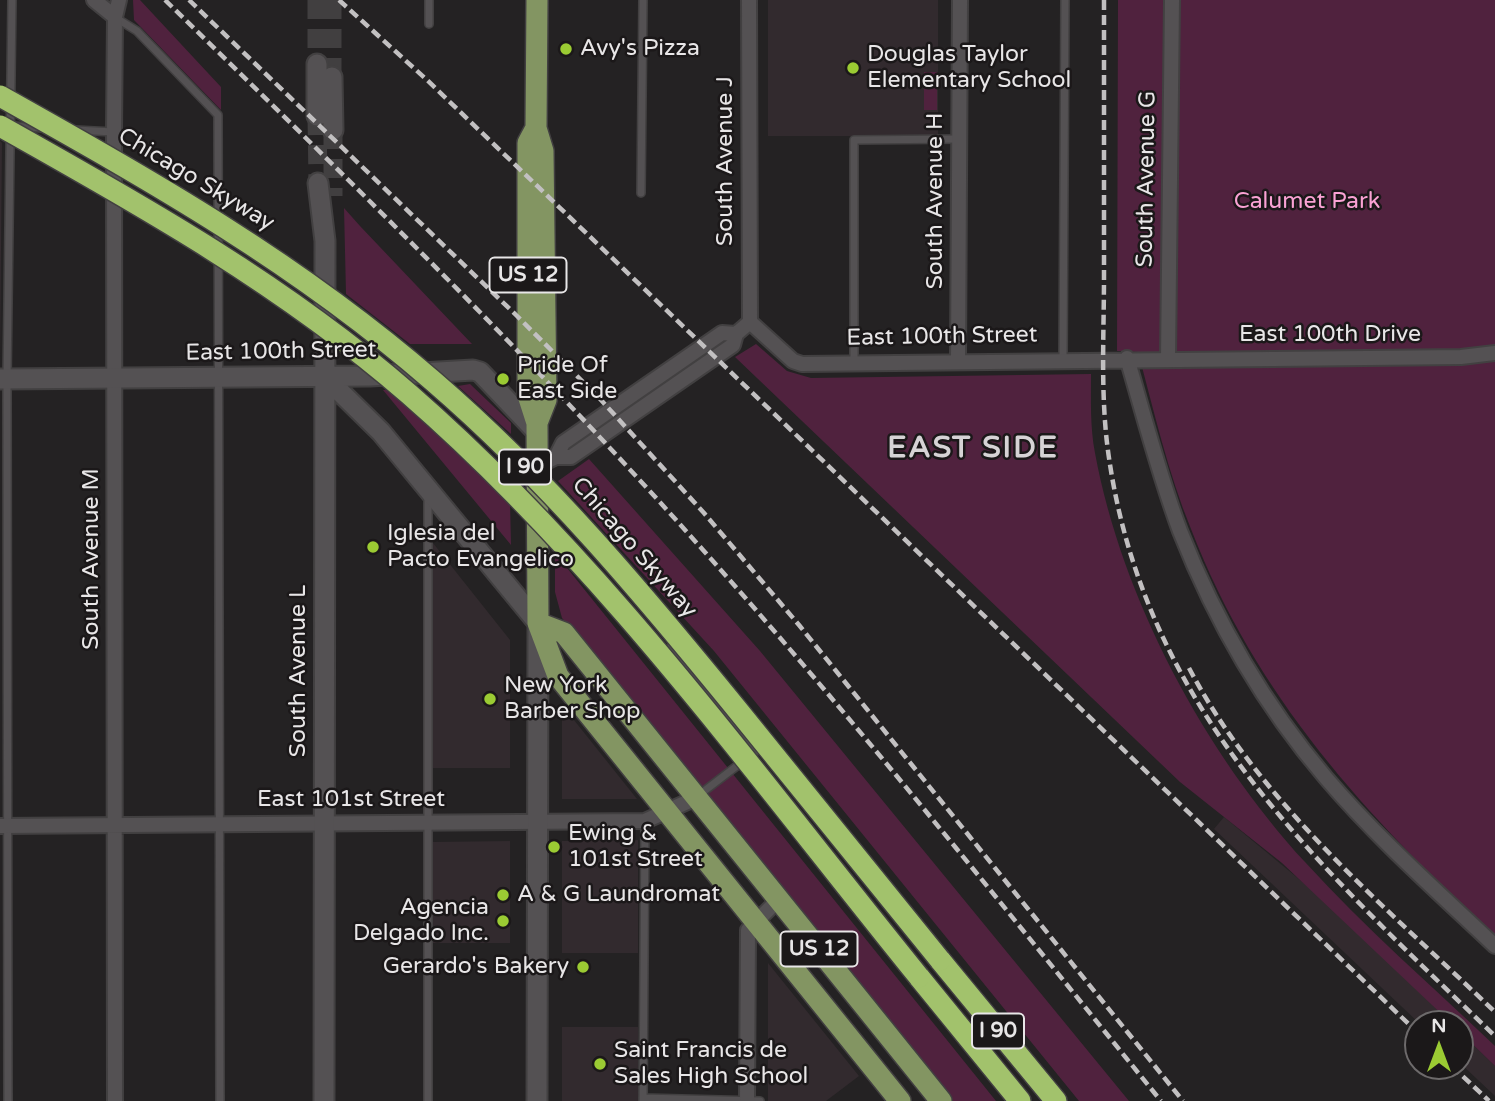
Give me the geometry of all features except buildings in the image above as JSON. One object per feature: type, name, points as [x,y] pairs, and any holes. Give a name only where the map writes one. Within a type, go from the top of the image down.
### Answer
[{"type":"highway","name":"Chicago Skyway","points":[[0,96],[158,184],[234,232],[371,330],[481,425],[558,500],[639,589],[1056,1101]]},
{"type":"highway","name":"I 90","points":[[6,126],[145,207],[284,297],[407,392],[464,443],[513,491],[616,604],[1020,1101]]},
{"type":"main road","name":"US 12","points":[[537,0],[536,128],[528,143],[528,395],[547,461],[538,623],[558,676],[900,1101]]},
{"type":"main road","name":"US 12","points":[[538,623],[564,633],[942,1101]]},
{"type":"street","points":[[94,0],[115,17]]},
{"type":"street","name":"South Avenue M","points":[[111,0],[115,17]]},
{"type":"street","name":"South Avenue M","points":[[115,1101],[114,132],[115,17],[119,0]]},
{"type":"street","name":"South Avenue J","points":[[749,0],[750,322]]},
{"type":"street","name":"South Avenue H","points":[[958,361],[960,0]]},
{"type":"street","name":"South Avenue G","points":[[1168,359],[1172,0]]},
{"type":"street","points":[[317,64],[317,116]]},
{"type":"street","points":[[332,78],[332,130]]},
{"type":"street","name":"South Avenue L","points":[[318,183],[325,241],[324,1101]]},
{"type":"street","name":"South Avenue L","points":[[325,241],[332,197]]},
{"type":"street","points":[[547,461],[563,443],[722,333],[736,334],[750,322]]},
{"type":"street","name":"East 100th Street","points":[[750,322],[797,364],[1168,359]]},
{"type":"street","name":"East 100th Drive","points":[[1168,359],[1461,357],[1494,353]]},
{"type":"street","points":[[1127,358],[1181,532],[1212,602],[1258,685],[1326,778],[1365,821],[1495,947]]},
{"type":"street","name":"East 100th Street","points":[[4,379],[480,372],[536,427]]},
{"type":"street","points":[[324,376],[381,432],[538,623],[537,1101]]},
{"type":"street","name":"East 101st Street","points":[[4,826],[645,821],[696,797]]},
{"type":"street","points":[[751,1100],[748,930],[778,900]]},
{"type":"lane","points":[[8,1101],[4,934],[4,379],[6,126],[12,0]]},
{"type":"lane","points":[[429,0],[429,23]]},
{"type":"lane","points":[[641,193],[643,0]]},
{"type":"lane","points":[[1063,360],[1065,0]]},
{"type":"lane","points":[[115,17],[137,31],[218,115],[220,1101]]},
{"type":"lane","points":[[6,126],[114,132]]},
{"type":"lane","points":[[854,363],[853,140],[960,139]]},
{"type":"lane","points":[[428,487],[428,1101]]},
{"type":"lane","points":[[671,648],[755,752],[696,797]]},
{"type":"lane","points":[[645,821],[643,1100],[751,1100]]},
{"type":"shaded area","name":"Douglas Taylor Elementary School","points":[[768,0],[938,0],[938,136],[768,136]]},
{"type":"shaded area","points":[[0,141],[2,143],[0,357]]},
{"type":"shaded area","points":[[433,543],[510,640],[510,768],[433,768]]},
{"type":"shaded area","points":[[562,705],[637,799],[562,799]]},
{"type":"shaded area","points":[[1224,817],[1323,899],[1438,1010],[1405,1010],[1214,829]]},
{"type":"shaded area","points":[[638,840],[638,953],[562,953],[562,841]]},
{"type":"shaded area","points":[[510,841],[510,943],[433,943],[433,842]]},
{"type":"shaded area","points":[[768,963],[859,1076],[826,1101],[768,1101]]},
{"type":"shaded area","name":"Saint Francis de Sales High School","points":[[562,1027],[638,1027],[638,1101],[562,1101]]},
{"type":"shaded area","points":[[1474,1046],[1495,1066],[1495,1096],[1474,1076]]},
{"type":"green space","points":[[133,0],[140,0],[221,87],[221,110],[134,20]]},
{"type":"green space","name":"Calumet Park","points":[[1118,0],[1495,0],[1495,937],[1359,799],[1319,751],[1282,700],[1248,647],[1218,590],[1191,529],[1168,464],[1138,352],[1117,351]]},
{"type":"green space","points":[[924,72],[937,72],[937,110],[924,110]]},
{"type":"green space","points":[[344,208],[472,344],[410,344],[346,294]]},
{"type":"green space","points":[[756,344],[787,371],[811,378],[1091,374],[1095,453],[1125,563],[1147,618],[1202,723],[1268,819],[1305,862],[1374,933],[1456,1010],[1437,1010],[1282,863],[1180,782],[735,357]]},
{"type":"green space","points":[[470,384],[511,423],[511,434],[458,386]]},
{"type":"green space","points":[[383,390],[391,390],[510,501],[511,545]]},
{"type":"green space","points":[[589,459],[760,651],[1129,1101],[1079,1101],[714,651],[558,481]]},
{"type":"green space","points":[[555,553],[996,1101],[953,1101],[562,618],[555,592]]},
{"type":"green space","points":[[1474,1026],[1495,1046],[1495,1066],[1474,1046]]},
{"type":"tunnel","points":[[317,0],[317,64]]},
{"type":"tunnel","points":[[332,0],[332,77]]},
{"type":"tunnel","points":[[317,116],[318,183]]},
{"type":"tunnel","points":[[333,130],[333,196]]},
{"type":"railway","points":[[165,0],[506,339],[703,550],[878,754],[1161,1101]]},
{"type":"railway","points":[[189,0],[516,315],[601,400],[704,513],[799,625],[1183,1101]]},
{"type":"railway","points":[[339,0],[427,80],[1404,1020]]},
{"type":"railway","points":[[1104,0],[1104,413],[1109,458],[1129,549],[1160,632],[1201,708],[1250,779],[1306,846],[1366,910],[1495,1036]]},
{"type":"railway","points":[[1189,668],[1218,718],[1252,765],[1289,809],[1369,893],[1495,1012]]},
{"type":"railway","points":[[1467,1080],[1489,1101]]},
{"type":"place","name":"Avy's Pizza","points":[[566,49]]},
{"type":"place","name":"Douglas Taylor Elementary School","points":[[853,68]]},
{"type":"place","name":"Pride Of East Side","points":[[503,379]]},
{"type":"place","name":"Iglesia del Pacto Evangelico","points":[[373,547]]},
{"type":"place","name":"New York Barber Shop","points":[[490,699]]},
{"type":"place","name":"Ewing & 101st Street","points":[[554,847]]},
{"type":"place","name":"A & G Laundromat","points":[[503,895]]},
{"type":"place","name":"Agencia Delgado Inc.","points":[[503,921]]},
{"type":"place","name":"Gerardo's Bakery","points":[[583,967]]},
{"type":"place","name":"Saint Francis de Sales High School","points":[[600,1064]]},
{"type":"district","name":"EAST SIDE","points":[[973,449]]}]
